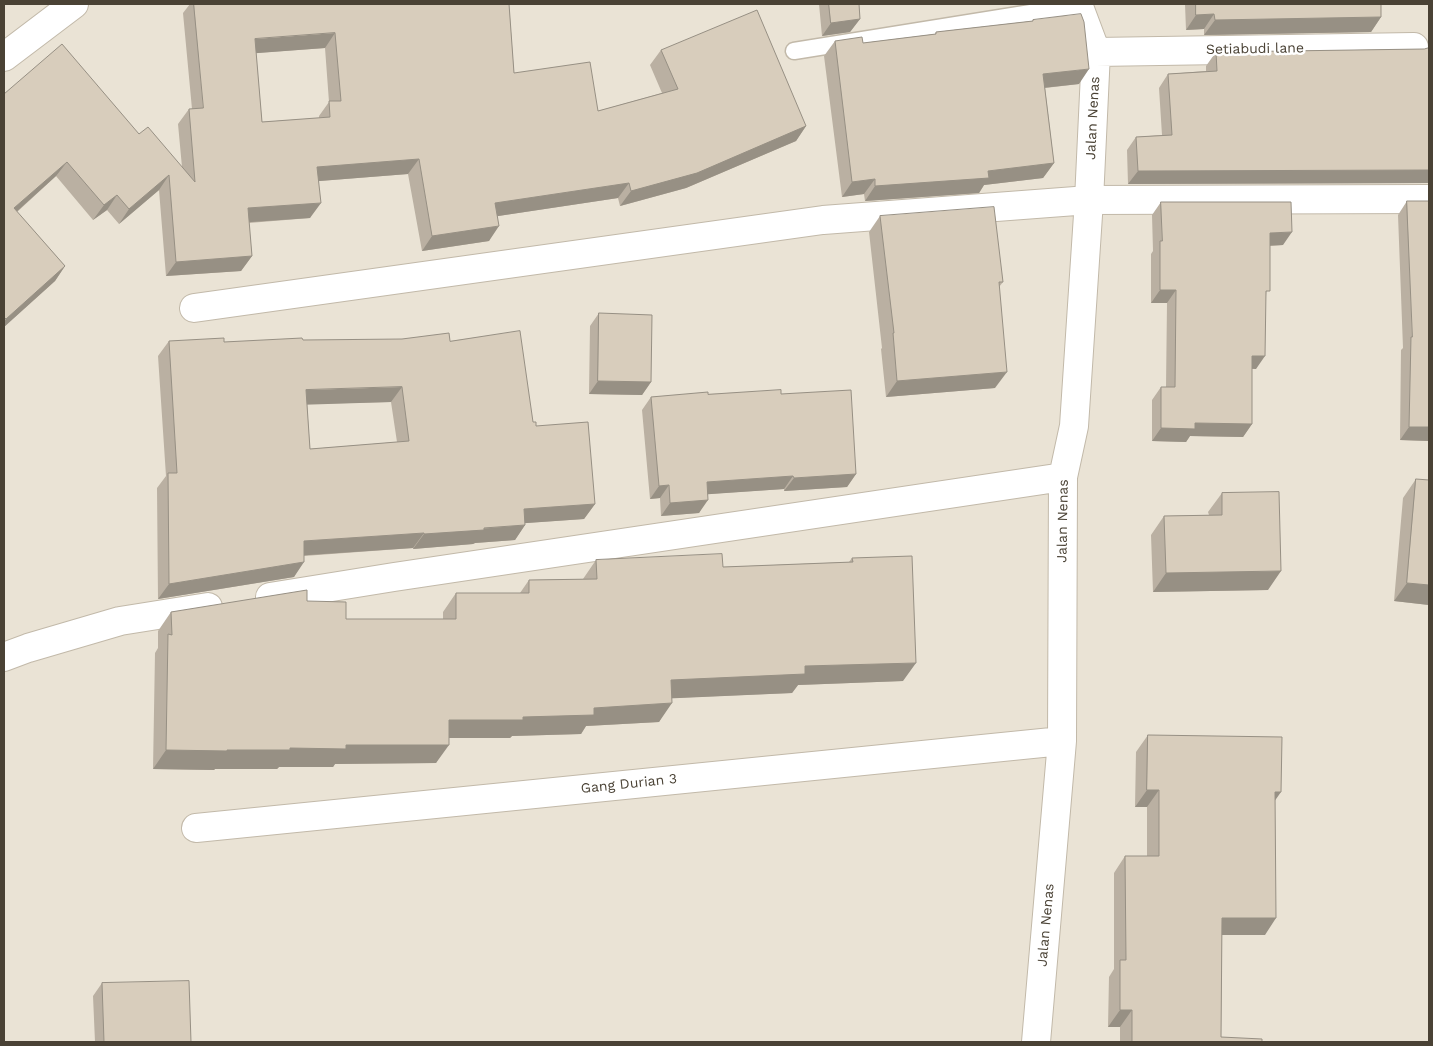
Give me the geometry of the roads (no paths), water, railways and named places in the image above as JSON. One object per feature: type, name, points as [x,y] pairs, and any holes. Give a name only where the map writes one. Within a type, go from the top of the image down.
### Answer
[{"type":"street","points":[[4,57],[74,4]]},
{"type":"street","name":"Jalan Nenas","points":[[1036,1042],[1062,741],[1063,477],[1074,426],[1089,200],[1096,52],[1079,5]]},
{"type":"street","name":"Setiabudi lane","points":[[1096,52],[1414,47]]},
{"type":"street","points":[[194,308],[823,220],[1089,200],[1429,199]]},
{"type":"street","points":[[4,657],[120,621],[404,575],[1063,477]]},
{"type":"street","name":"Gang Durian 3","points":[[196,828],[1062,741]]},
{"type":"lane","points":[[794,52],[1079,5]]}]
